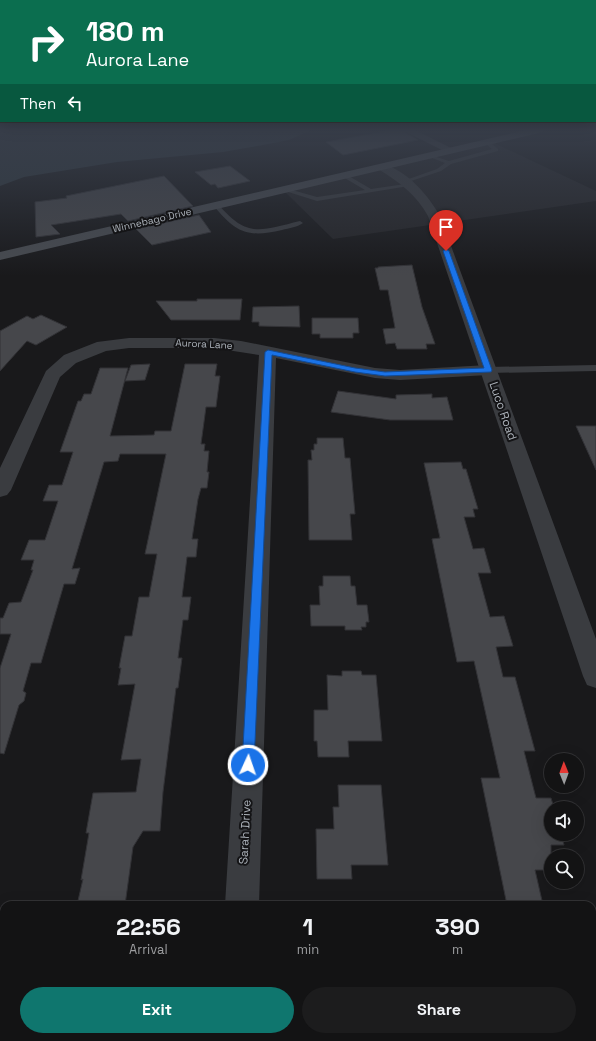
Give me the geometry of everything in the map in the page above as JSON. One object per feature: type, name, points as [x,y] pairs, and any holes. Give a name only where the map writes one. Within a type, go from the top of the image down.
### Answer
[{"type":"main road","name":"Winnebago Drive","points":[[0,256],[334,179]]},
{"type":"street","name":"Luco Road","points":[[402,179],[409,183],[425,199],[434,216],[596,676]]},
{"type":"street","name":"Aurora Lane","points":[[0,490],[47,382],[60,367],[76,356],[103,346],[129,343],[214,343],[268,352],[355,370],[385,374],[488,370]]},
{"type":"street","name":"Sarah Drive","points":[[242,901],[268,352]]},
{"type":"lane","points":[[349,179],[370,191]]},
{"type":"lane","points":[[284,190],[317,199],[370,191],[409,183],[419,179]]},
{"type":"lane","points":[[216,206],[235,226],[244,229],[270,231],[300,223]]},
{"type":"lane","points":[[488,370],[596,368]]},
{"type":"shaded area","points":[[0,179],[20,179],[0,186]]},
{"type":"shaded area","points":[[331,179],[570,179],[596,191],[596,201],[333,239],[283,190]]},
{"type":"building","points":[[151,179],[166,179],[193,206],[128,221],[121,214],[51,225],[60,234],[36,237],[35,202],[67,198],[66,196]]},
{"type":"building","points":[[203,179],[247,179],[250,181],[218,188],[215,184],[211,185]]},
{"type":"building","points":[[199,215],[211,232],[152,245],[136,229]]},
{"type":"building","points":[[412,265],[422,307],[435,344],[426,344],[427,349],[397,349],[395,343],[386,344],[383,329],[395,328],[388,290],[380,290],[375,268]]},
{"type":"building","points":[[197,299],[242,299],[240,320],[171,320],[156,301],[197,301]]},
{"type":"building","points":[[299,306],[300,327],[259,326],[259,322],[252,322],[253,307]]},
{"type":"building","points":[[41,315],[67,327],[36,345],[27,341],[0,371],[0,331],[27,316],[33,319]]},
{"type":"building","points":[[312,318],[358,318],[359,333],[353,333],[353,338],[320,338],[320,334],[312,334]]},
{"type":"building","points":[[150,364],[145,380],[125,381],[131,365]]},
{"type":"building","points":[[185,364],[217,364],[215,376],[220,376],[216,407],[206,407],[201,444],[205,444],[204,451],[209,451],[207,488],[201,488],[198,499],[192,539],[198,539],[196,557],[187,557],[182,597],[191,597],[188,620],[183,620],[178,658],[182,658],[178,688],[176,688],[163,792],[160,831],[143,831],[133,847],[126,901],[78,901],[83,879],[81,880],[89,833],[86,833],[93,793],[136,792],[141,759],[121,760],[135,684],[118,685],[121,668],[119,668],[125,636],[132,636],[139,597],[149,597],[157,554],[145,554],[166,454],[120,454],[118,461],[104,462],[72,569],[80,568],[75,584],[64,584],[41,663],[31,663],[23,691],[26,693],[24,701],[19,705],[4,754],[0,753],[0,668],[11,634],[0,634],[0,618],[3,618],[9,603],[21,602],[33,570],[31,570],[34,560],[21,560],[29,540],[45,540],[58,501],[43,501],[49,485],[62,485],[73,452],[60,452],[78,401],[81,401],[84,394],[91,394],[100,368],[128,368],[110,436],[154,435],[155,431],[171,431]]},
{"type":"building","points":[[338,391],[396,399],[396,395],[432,394],[432,398],[447,397],[453,420],[390,420],[331,412]]},
{"type":"building","points":[[576,426],[596,426],[596,470]]},
{"type":"building","points":[[317,438],[343,438],[345,458],[350,458],[355,514],[350,514],[352,540],[309,540],[308,460],[312,460],[311,450],[314,450],[314,444],[317,444]]},
{"type":"building","points":[[461,462],[463,469],[466,469],[478,509],[473,509],[475,517],[464,517],[473,549],[484,548],[491,573],[478,573],[490,617],[504,616],[513,646],[496,647],[503,677],[515,677],[535,751],[524,751],[536,798],[551,798],[552,801],[544,801],[544,841],[563,841],[564,845],[551,845],[551,849],[544,849],[544,870],[535,870],[542,901],[506,901],[481,778],[500,778],[474,661],[457,662],[432,539],[440,538],[424,463]]},
{"type":"building","points":[[323,576],[350,576],[351,586],[355,586],[357,605],[367,605],[369,622],[366,622],[366,627],[361,627],[362,630],[345,630],[345,626],[311,626],[310,605],[320,605],[319,586],[323,586]]},
{"type":"building","points":[[342,671],[361,671],[362,675],[376,675],[382,741],[348,741],[349,757],[318,757],[317,741],[314,741],[314,710],[328,710],[327,675],[342,676]]},
{"type":"building","points":[[338,785],[381,785],[388,865],[351,865],[352,879],[317,879],[316,829],[334,829],[333,807],[339,807]]},
{"type":"route","points":[[248,765],[268,352],[355,370],[385,374],[400,375],[488,370],[446,251]]}]
